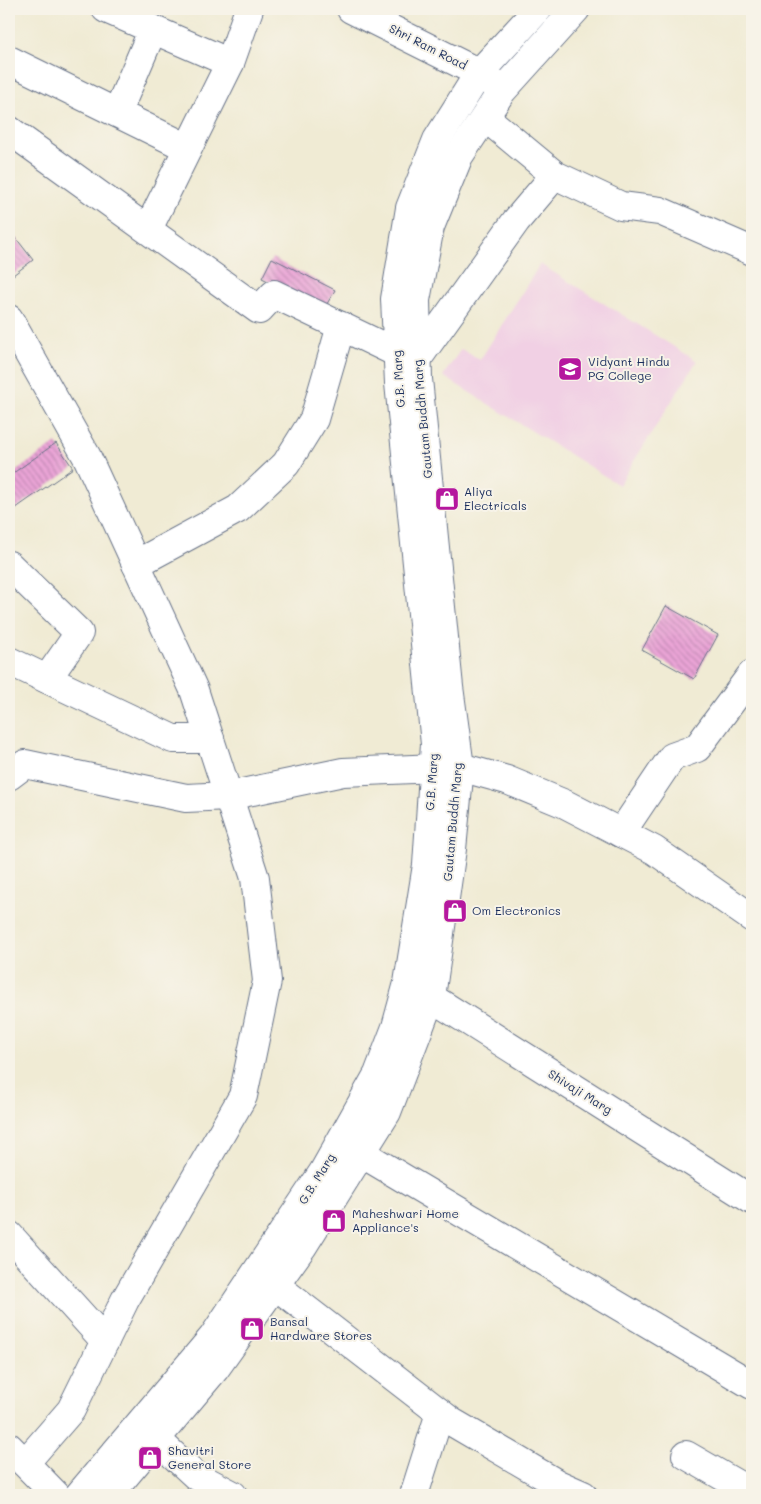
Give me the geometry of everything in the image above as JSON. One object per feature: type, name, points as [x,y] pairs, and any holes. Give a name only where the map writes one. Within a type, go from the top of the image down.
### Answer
[{"type":"street","points":[[106,9],[230,63]]},
{"type":"street","points":[[148,229],[230,63],[249,9]]},
{"type":"street","name":"G.B. Marg","points":[[407,356],[395,299],[410,208],[437,140],[479,73],[538,9]]},
{"type":"street","name":"Gautam Buddh Marg","points":[[90,1494],[156,1439],[215,1369],[303,1246],[387,1112],[431,997],[452,850],[447,768],[445,648],[418,380],[407,356],[430,227],[459,156],[486,118],[502,91],[576,9]]},
{"type":"street","name":"Shri Ram Road","points":[[361,11],[479,73],[502,91]]},
{"type":"street","points":[[117,113],[153,29]]},
{"type":"street","points":[[9,60],[188,148]]},
{"type":"street","points":[[486,118],[555,175],[621,206],[660,211],[752,252],[744,263],[752,270]]},
{"type":"street","points":[[9,130],[259,310],[274,294],[407,356],[516,220],[555,175]]},
{"type":"street","points":[[9,319],[87,457],[194,690],[255,878],[267,981],[243,1096],[125,1300],[71,1410],[17,1455],[56,1495]]},
{"type":"street","points":[[136,564],[238,509],[286,464],[314,419],[341,326]]},
{"type":"street","points":[[9,565],[79,633],[47,679]]},
{"type":"street","points":[[9,661],[173,738],[210,738]]},
{"type":"street","points":[[621,833],[672,757],[697,748],[752,674]]},
{"type":"street","points":[[9,776],[25,764],[186,798],[228,796],[343,772],[447,768],[507,780],[565,804],[654,850],[748,906]]},
{"type":"street","name":"G.B. Marg","points":[[90,1494],[213,1337],[323,1172],[378,1074],[396,1027],[408,983],[427,865],[447,768]]},
{"type":"street","name":"Shivaji Marg","points":[[408,983],[752,1200]]},
{"type":"street","points":[[361,1153],[752,1385]]},
{"type":"street","points":[[9,1235],[104,1341]]},
{"type":"street","points":[[276,1285],[452,1422],[558,1484],[583,1495]]},
{"type":"street","points":[[414,1495],[440,1413]]},
{"type":"street","points":[[156,1439],[195,1475],[232,1495]]},
{"type":"street","points":[[686,1456],[752,1493]]},
{"type":"shaded area","name":"Vidyant Hindu PG College","points":[[540,264],[697,361],[619,485],[443,376],[461,349],[480,360]]},
{"type":"building","points":[[16,238],[33,260],[9,278],[9,243]]},
{"type":"building","points":[[272,258],[335,290],[324,309],[262,278]]},
{"type":"building","points":[[56,443],[73,468],[9,513],[9,476]]},
{"type":"building","points":[[666,606],[718,635],[694,679],[642,650]]},
{"type":"place","name":"Vidyant Hindu PG College","points":[[570,369]]},
{"type":"place","name":"Aliya Electricals","points":[[447,499]]},
{"type":"place","name":"Om Electronics","points":[[455,911]]},
{"type":"place","name":"Maheshwari Home Appliance's","points":[[334,1221]]},
{"type":"place","name":"Bansal Hardware Stores","points":[[252,1329]]},
{"type":"place","name":"Shavitri General Store","points":[[150,1458]]}]
